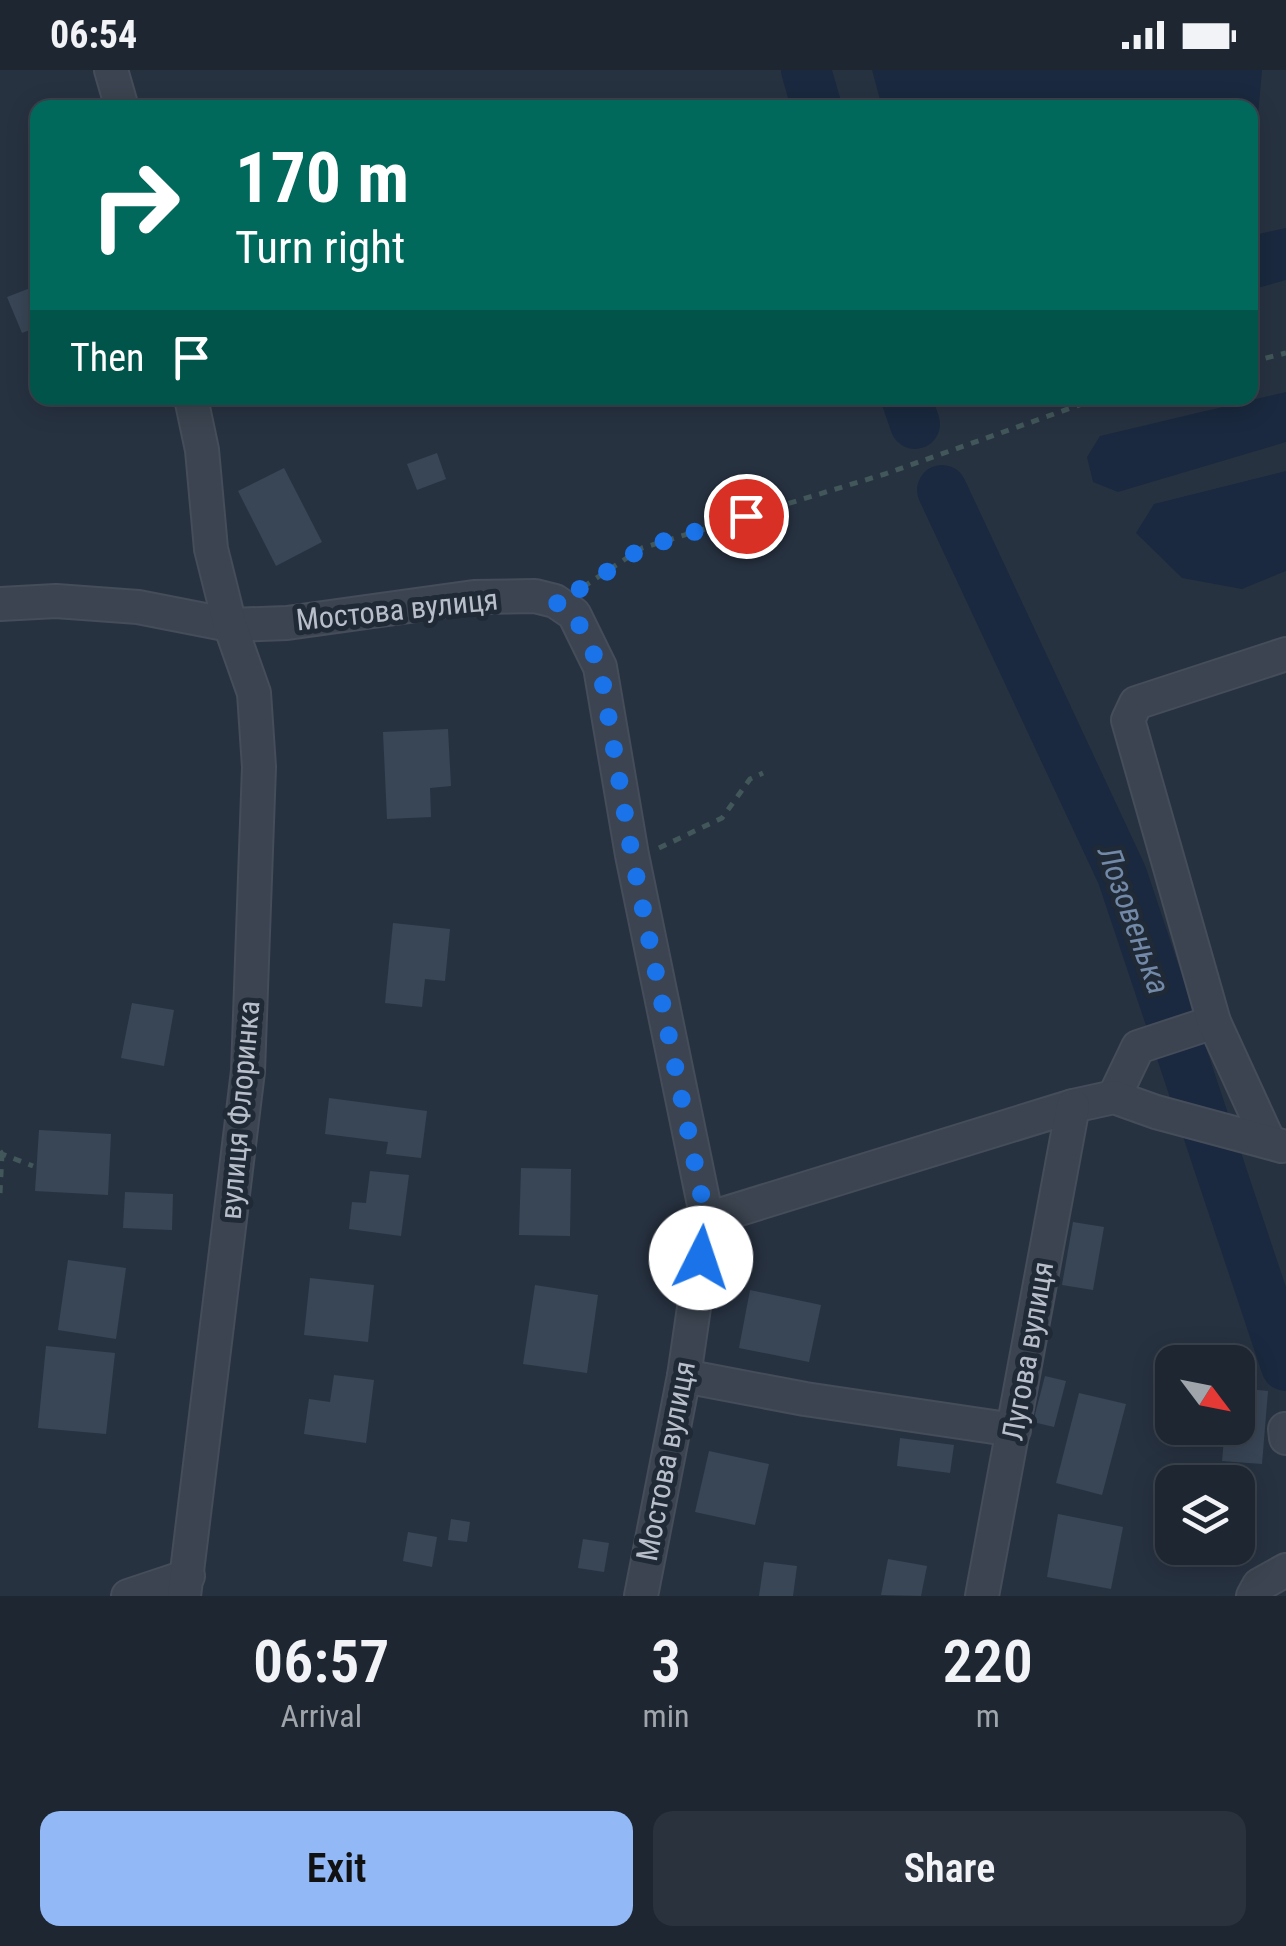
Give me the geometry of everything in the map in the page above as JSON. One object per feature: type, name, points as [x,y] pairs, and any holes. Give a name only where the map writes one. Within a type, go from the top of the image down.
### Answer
[{"type":"street","points":[[111,70],[120,100]]},
{"type":"street","name":"вулиця Флоринка","points":[[186,1586],[248,1072],[259,767],[254,693],[230,625],[211,549],[202,450],[193,405]]},
{"type":"street","name":"Мостова вулиця","points":[[0,604],[56,602],[138,608],[230,625],[287,623],[474,597],[535,596],[554,601],[574,614],[600,667],[632,855],[706,1218],[684,1376],[641,1596]]},
{"type":"street","points":[[1278,1145],[1207,1025],[1128,720],[1136,704],[1286,654]]},
{"type":"street","points":[[1114,1096],[1138,1047],[1207,1025]]},
{"type":"street","points":[[706,1218],[1114,1096],[1156,1112],[1278,1145]]},
{"type":"street","name":"Лугова вулиця","points":[[982,1596],[1073,1106]]},
{"type":"street","points":[[684,1376],[805,1399],[1014,1430]]},
{"type":"street","points":[[1285,1428],[1286,1438]]},
{"type":"street","points":[[1253,1596],[1259,1585],[1286,1570]]},
{"type":"street","points":[[128,1596],[186,1586]]},
{"type":"path","points":[[1258,360],[1286,353]]},
{"type":"path","points":[[554,601],[586,586],[642,548],[884,474],[1079,405]]},
{"type":"path","points":[[632,855],[651,853],[722,818],[750,778],[762,773]]},
{"type":"path","points":[[0,1193],[1,1152],[34,1166]]},
{"type":"water","points":[[872,70],[1262,70],[1258,116],[1258,100],[880,100]]},
{"type":"water","points":[[1286,228],[1286,280],[1258,288],[1258,234]]},
{"type":"water","points":[[1286,392],[1286,442],[1118,492],[1093,482],[1087,457],[1100,436],[1231,405],[1258,405],[1258,399]]},
{"type":"water","points":[[1286,471],[1286,571],[1242,589],[1182,578],[1136,533],[1154,504]]},
{"type":"building","points":[[30,288],[30,330],[22,333],[7,297]]},
{"type":"building","points":[[437,453],[446,479],[417,490],[407,464]]},
{"type":"building","points":[[284,468],[322,542],[276,566],[238,491]]},
{"type":"building","points":[[448,729],[451,786],[430,788],[431,817],[387,819],[383,732]]},
{"type":"building","points":[[393,923],[450,929],[445,981],[425,979],[422,1007],[385,1003]]},
{"type":"building","points":[[132,1003],[174,1010],[164,1066],[121,1058]]},
{"type":"building","points":[[329,1098],[427,1111],[421,1158],[386,1154],[388,1142],[325,1134]]},
{"type":"building","points":[[39,1130],[111,1134],[108,1195],[35,1191]]},
{"type":"building","points":[[521,1168],[571,1169],[570,1236],[519,1235]]},
{"type":"building","points":[[370,1171],[409,1175],[401,1236],[349,1229],[352,1202],[366,1203]]},
{"type":"building","points":[[125,1192],[173,1194],[172,1230],[123,1228]]},
{"type":"building","points":[[1073,1222],[1104,1227],[1093,1290],[1062,1285]]},
{"type":"building","points":[[68,1260],[126,1268],[116,1339],[58,1330]]},
{"type":"building","points":[[310,1278],[374,1285],[368,1342],[304,1335]]},
{"type":"building","points":[[535,1285],[598,1295],[587,1373],[523,1364]]},
{"type":"building","points":[[750,1290],[821,1305],[809,1362],[739,1348]]},
{"type":"building","points":[[46,1346],[115,1353],[106,1434],[38,1428]]},
{"type":"building","points":[[334,1375],[374,1380],[366,1443],[304,1434],[309,1399],[330,1402]]},
{"type":"building","points":[[1045,1376],[1066,1381],[1054,1427],[1033,1422]]},
{"type":"building","points":[[1255,1390],[1268,1391],[1262,1464],[1222,1461],[1223,1445],[1255,1445]]},
{"type":"building","points":[[1079,1393],[1126,1404],[1102,1495],[1056,1483]]},
{"type":"building","points":[[900,1438],[954,1445],[950,1473],[897,1466]]},
{"type":"building","points":[[709,1451],[769,1464],[755,1525],[695,1512]]},
{"type":"building","points":[[1058,1514],[1123,1527],[1111,1589],[1047,1577]]},
{"type":"building","points":[[451,1519],[470,1522],[467,1542],[448,1540]]},
{"type":"building","points":[[408,1532],[437,1537],[432,1567],[403,1561]]},
{"type":"building","points":[[583,1539],[609,1543],[604,1572],[578,1568]]},
{"type":"building","points":[[888,1559],[927,1566],[921,1596],[881,1595]]},
{"type":"building","points":[[764,1562],[797,1566],[793,1596],[759,1596]]},
{"type":"waterway","name":"Лозовенька","points":[[806,70],[815,100]]},
{"type":"waterway","name":"Лозовенька","points":[[908,405],[915,424]]},
{"type":"waterway","name":"Лозовенька","points":[[942,490],[1122,875],[1286,1366]]},
{"type":"route","points":[[701,1258],[706,1218],[632,855],[600,667],[574,614],[554,601],[586,586],[642,548],[746,516]]}]
